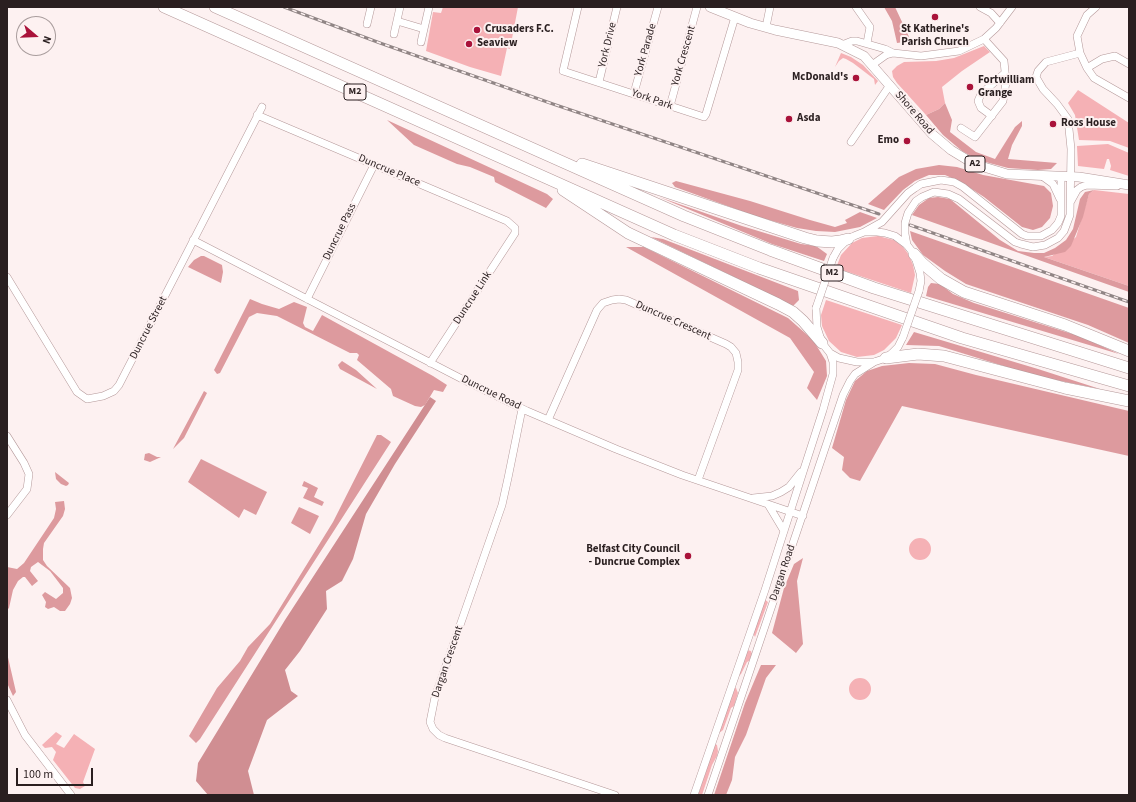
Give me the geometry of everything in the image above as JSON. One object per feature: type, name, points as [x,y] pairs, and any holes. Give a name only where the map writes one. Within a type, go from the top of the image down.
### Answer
[{"type":"highway","name":"M2","points":[[164,7],[674,235],[760,268],[962,338],[1129,386]]},
{"type":"highway","name":"M2","points":[[215,7],[544,154],[691,218],[770,250],[874,288],[1129,368]]},
{"type":"highway","points":[[544,154],[576,162],[805,238],[817,241],[832,242],[848,239]]},
{"type":"highway","points":[[546,177],[570,196],[628,233],[793,312],[822,343]]},
{"type":"highway","points":[[911,249],[922,263],[941,279],[964,292],[1065,325],[1129,351]]},
{"type":"highway","points":[[886,358],[918,354],[944,356],[1065,388],[1129,401]]},
{"type":"main road","name":"Shore Road","points":[[710,7],[766,27],[842,45],[864,56],[932,134],[964,159],[974,164],[1007,174],[1066,176],[1098,179],[1129,185]]},
{"type":"street","points":[[367,24],[371,7]]},
{"type":"street","points":[[394,34],[400,7]]},
{"type":"street","points":[[421,42],[429,7]]},
{"type":"street","name":"York Park","points":[[578,7],[563,70],[704,117],[735,17]]},
{"type":"street","name":"York Drive","points":[[599,82],[617,7]]},
{"type":"street","name":"York Parade","points":[[634,93],[658,7]]},
{"type":"street","name":"York Crescent","points":[[670,106],[698,7]]},
{"type":"street","points":[[766,27],[770,7]]},
{"type":"street","points":[[856,7],[870,27],[867,43]]},
{"type":"street","points":[[980,7],[991,13],[1000,23]]},
{"type":"street","points":[[872,65],[886,55],[892,54],[921,56],[959,51],[984,38],[1000,23],[1012,7]]},
{"type":"street","points":[[1096,7],[1087,15],[1077,36],[1080,53],[1087,68],[1094,78],[1129,98]]},
{"type":"street","points":[[397,22],[424,29]]},
{"type":"street","points":[[961,128],[975,137],[1003,101],[1006,82],[1004,61],[984,38]]},
{"type":"street","points":[[842,45],[852,41],[867,43],[885,49],[892,54]]},
{"type":"street","points":[[1066,176],[1071,202],[1069,223],[1064,231],[1045,245],[1033,246],[1015,242],[952,195],[941,192],[929,194],[916,201],[908,213],[905,223],[905,234],[920,273],[921,281],[903,337],[898,347],[886,358],[874,362],[839,358],[830,352],[822,343],[816,327],[816,308],[833,258],[838,249],[848,239],[882,222],[908,193],[921,184],[941,180],[954,182],[963,187],[1019,232],[1027,236],[1041,236],[1052,230],[1058,223],[1061,216],[1070,142],[1068,119],[1058,104],[1043,89],[1036,77],[1038,71],[1046,62],[1080,53]]},
{"type":"street","points":[[1087,68],[1102,59],[1115,56],[1129,64]]},
{"type":"street","points":[[992,116],[981,108],[978,101],[981,94],[1005,73]]},
{"type":"street","points":[[851,142],[890,86]]},
{"type":"street","name":"Duncrue Street","points":[[7,277],[78,392],[87,399],[103,396],[114,391],[120,385],[262,107]]},
{"type":"street","name":"Duncrue Place","points":[[257,116],[507,221],[515,228],[515,234]]},
{"type":"street","name":"Duncrue Pass","points":[[307,299],[374,165]]},
{"type":"street","points":[[1042,176],[1053,184],[1058,198],[1062,201]]},
{"type":"street","points":[[1071,202],[1077,190],[1081,186],[1129,185]]},
{"type":"street","points":[[864,232],[885,233],[895,236],[911,249]]},
{"type":"street","name":"Duncrue Link","points":[[430,363],[515,234]]},
{"type":"street","name":"Duncrue Road","points":[[193,240],[522,409],[616,449],[698,480],[802,516]]},
{"type":"street","name":"Duncrue Crescent","points":[[548,420],[597,310],[603,303],[618,299],[626,300],[726,344],[736,353],[738,370],[698,480]]},
{"type":"street","name":"Dargan Road","points":[[694,795],[784,531],[831,385],[833,362],[830,352]]},
{"type":"street","name":"Dargan Road","points":[[708,795],[844,395],[854,374],[874,362]]},
{"type":"street","name":"Dargan Crescent","points":[[522,409],[502,505],[435,697],[430,722],[433,729],[445,738],[615,795]]},
{"type":"street","points":[[7,436],[29,474],[27,489],[7,515]]},
{"type":"street","points":[[753,498],[772,496],[790,487],[805,465]]},
{"type":"street","points":[[769,505],[784,531]]},
{"type":"street","points":[[7,700],[25,735],[71,795]]},
{"type":"shaded area","name":"Seaview","points":[[443,7],[518,7],[510,49],[507,48],[501,76],[470,67],[426,51],[433,12],[441,13]]},
{"type":"shaded area","points":[[884,7],[895,7],[911,41],[897,43],[892,21]]},
{"type":"shaded area","points":[[984,46],[990,52],[942,87],[945,103],[939,109],[926,115],[893,77],[892,71],[904,62],[936,61],[954,58]]},
{"type":"shaded area","points":[[841,53],[851,57],[863,65],[878,81],[875,85],[874,79],[846,59],[843,58],[835,67]]},
{"type":"shaded area","points":[[1078,90],[1129,123],[1129,148],[1110,141],[1079,140],[1075,115],[1068,103]]},
{"type":"shaded area","points":[[945,103],[952,120],[950,132],[976,152],[995,159],[1015,127],[1022,121],[1022,126],[1012,145],[1008,159],[1057,163],[1051,169],[1038,170],[1008,168],[978,160],[962,151],[943,135],[926,115],[939,109]]},
{"type":"shaded area","points":[[387,120],[547,194],[553,199],[546,208],[495,182],[494,177],[470,167],[457,164],[414,145]]},
{"type":"shaded area","points":[[1108,144],[1129,153],[1129,176],[1110,170],[1111,166],[1109,159],[1107,159],[1104,169],[1078,166],[1077,146]]},
{"type":"shaded area","points":[[939,165],[957,167],[983,175],[1044,186],[1051,193],[1053,206],[1050,218],[1042,227],[1033,230],[1022,227],[984,197],[961,182],[945,175],[929,175],[915,181],[903,190],[884,210],[868,204],[899,177],[916,169]]},
{"type":"shaded area","points":[[676,181],[750,201],[835,227],[847,223],[845,220],[860,212],[877,218],[860,227],[835,232],[797,228],[755,216],[675,187],[672,183]]},
{"type":"shaded area","points":[[1094,190],[1129,194],[1129,286],[1044,257],[1052,256],[1076,237],[1089,194]]},
{"type":"shaded area","points":[[1094,190],[1089,194],[1083,217],[1071,246],[1065,252],[1044,257],[1129,286],[1129,292],[912,215],[919,205],[929,198],[938,197],[950,199],[1000,240],[1018,251],[1044,253],[1055,248],[1066,240],[1073,229],[1080,199],[1085,192]]},
{"type":"shaded area","points":[[659,197],[742,226],[801,244],[816,246],[827,254],[824,261],[772,244]]},
{"type":"shaded area","points":[[910,231],[1129,308],[1129,343],[1088,325],[966,284],[923,255],[912,240]]},
{"type":"shaded area","points":[[878,236],[894,240],[903,247],[909,255],[915,275],[911,293],[836,268],[841,255],[852,243],[862,238]]},
{"type":"shaded area","points":[[651,237],[663,239],[798,291],[799,300],[792,307],[759,289]]},
{"type":"shaded area","points":[[626,247],[644,247],[788,318],[813,340],[826,361],[827,376],[817,400],[807,388],[814,372],[790,338]]},
{"type":"shaded area","points":[[201,256],[222,265],[223,272],[221,283],[188,267],[194,260]]},
{"type":"shaded area","points":[[931,283],[940,284],[953,294],[974,303],[1082,337],[1119,354],[926,296],[928,287]]},
{"type":"shaded area","points":[[250,299],[279,309],[294,302],[307,307],[303,323],[305,327],[313,331],[322,315],[447,385],[443,392],[434,390],[425,405],[421,407],[415,406],[393,396],[391,389],[357,360],[359,355],[357,353],[350,353],[277,316],[257,313],[249,317],[220,373],[217,374],[214,370]]},
{"type":"shaded area","points":[[826,300],[902,325],[896,338],[884,350],[874,355],[857,357],[841,352],[829,341],[822,326],[821,315]]},
{"type":"shaded area","points":[[914,332],[1100,389],[1036,376],[939,346],[906,345]]},
{"type":"shaded area","points":[[342,361],[356,370],[377,389],[340,369],[338,365]]},
{"type":"shaded area","points":[[909,363],[935,364],[1129,411],[1129,456],[902,406],[860,481],[850,478],[842,470],[844,457],[832,448],[846,400],[855,381],[867,371],[882,366]]},
{"type":"shaded area","points":[[204,391],[207,393],[184,438],[173,449]]},
{"type":"shaded area","points":[[430,397],[436,401],[395,464],[366,514],[353,559],[342,581],[326,591],[327,609],[300,651],[285,670],[291,691],[298,696],[267,720],[248,771],[254,795],[208,795],[196,781],[198,763],[285,620]]},
{"type":"shaded area","points":[[377,435],[381,435],[391,442],[196,743],[189,736],[217,688],[240,661],[248,647],[270,624],[333,522]]},
{"type":"shaded area","points":[[149,453],[157,457],[161,457],[150,462],[144,460],[145,454]]},
{"type":"shaded area","points":[[201,459],[267,492],[256,515],[244,509],[239,518],[188,482]]},
{"type":"shaded area","points":[[55,472],[69,483],[68,485],[66,486],[61,484],[56,479]]},
{"type":"shaded area","points":[[304,481],[318,488],[314,497],[324,502],[322,506],[303,498],[308,488],[302,486]]},
{"type":"shaded area","points":[[64,501],[65,509],[63,516],[44,543],[43,560],[47,566],[70,588],[72,598],[70,604],[65,611],[60,611],[54,607],[48,609],[45,607],[46,602],[42,595],[45,592],[56,599],[63,593],[63,588],[50,571],[38,562],[31,567],[30,571],[38,581],[32,586],[25,577],[18,581],[13,590],[9,608],[7,610],[7,567],[17,569],[24,563],[54,518],[56,509],[55,502]]},
{"type":"shaded area","points":[[299,507],[319,516],[310,534],[291,523]]},
{"type":"shaded area","points":[[920,538],[928,541],[931,549],[928,557],[920,560],[912,557],[909,549],[912,541]]},
{"type":"shaded area","points":[[803,558],[797,581],[803,644],[796,653],[772,633],[784,588],[794,564]]},
{"type":"shaded area","points":[[764,599],[768,602],[755,637],[753,633]]},
{"type":"shaded area","points":[[747,650],[751,651],[752,654],[741,674],[737,678]]},
{"type":"shaded area","points":[[7,653],[16,692],[13,696],[7,683]]},
{"type":"shaded area","points":[[761,665],[776,665],[766,678],[746,735],[735,757],[732,780],[726,795],[714,795],[745,703]]},
{"type":"shaded area","points":[[860,678],[868,681],[871,689],[868,697],[860,700],[852,697],[849,689],[852,681]]},
{"type":"shaded area","points":[[734,687],[738,693],[734,706],[731,708],[723,730],[718,734]]},
{"type":"shaded area","points":[[56,732],[62,736],[56,744],[64,748],[74,734],[95,749],[83,782],[85,786],[80,789],[75,788],[53,760],[56,752],[52,747],[45,748],[42,745]]},
{"type":"shaded area","points":[[715,744],[717,745],[718,751],[717,756],[712,765],[702,795],[698,795]]},
{"type":"railway","points":[[284,7],[380,43],[553,104],[879,214]]},
{"type":"railway","points":[[910,225],[1129,302]]},
{"type":"place","name":"St Katherine's Parish Church","points":[[935,17]]},
{"type":"place","name":"Crusaders F.C.","points":[[477,30]]},
{"type":"place","name":"Seaview","points":[[469,44]]},
{"type":"place","name":"McDonald's","points":[[856,78]]},
{"type":"place","name":"Fortwilliam Grange","points":[[970,87]]},
{"type":"place","name":"Asda","points":[[789,119]]},
{"type":"place","name":"Ross House","points":[[1053,124]]},
{"type":"place","name":"Emo","points":[[907,141]]},
{"type":"place","name":"Belfast City Council - Duncrue Complex","points":[[688,556]]}]
